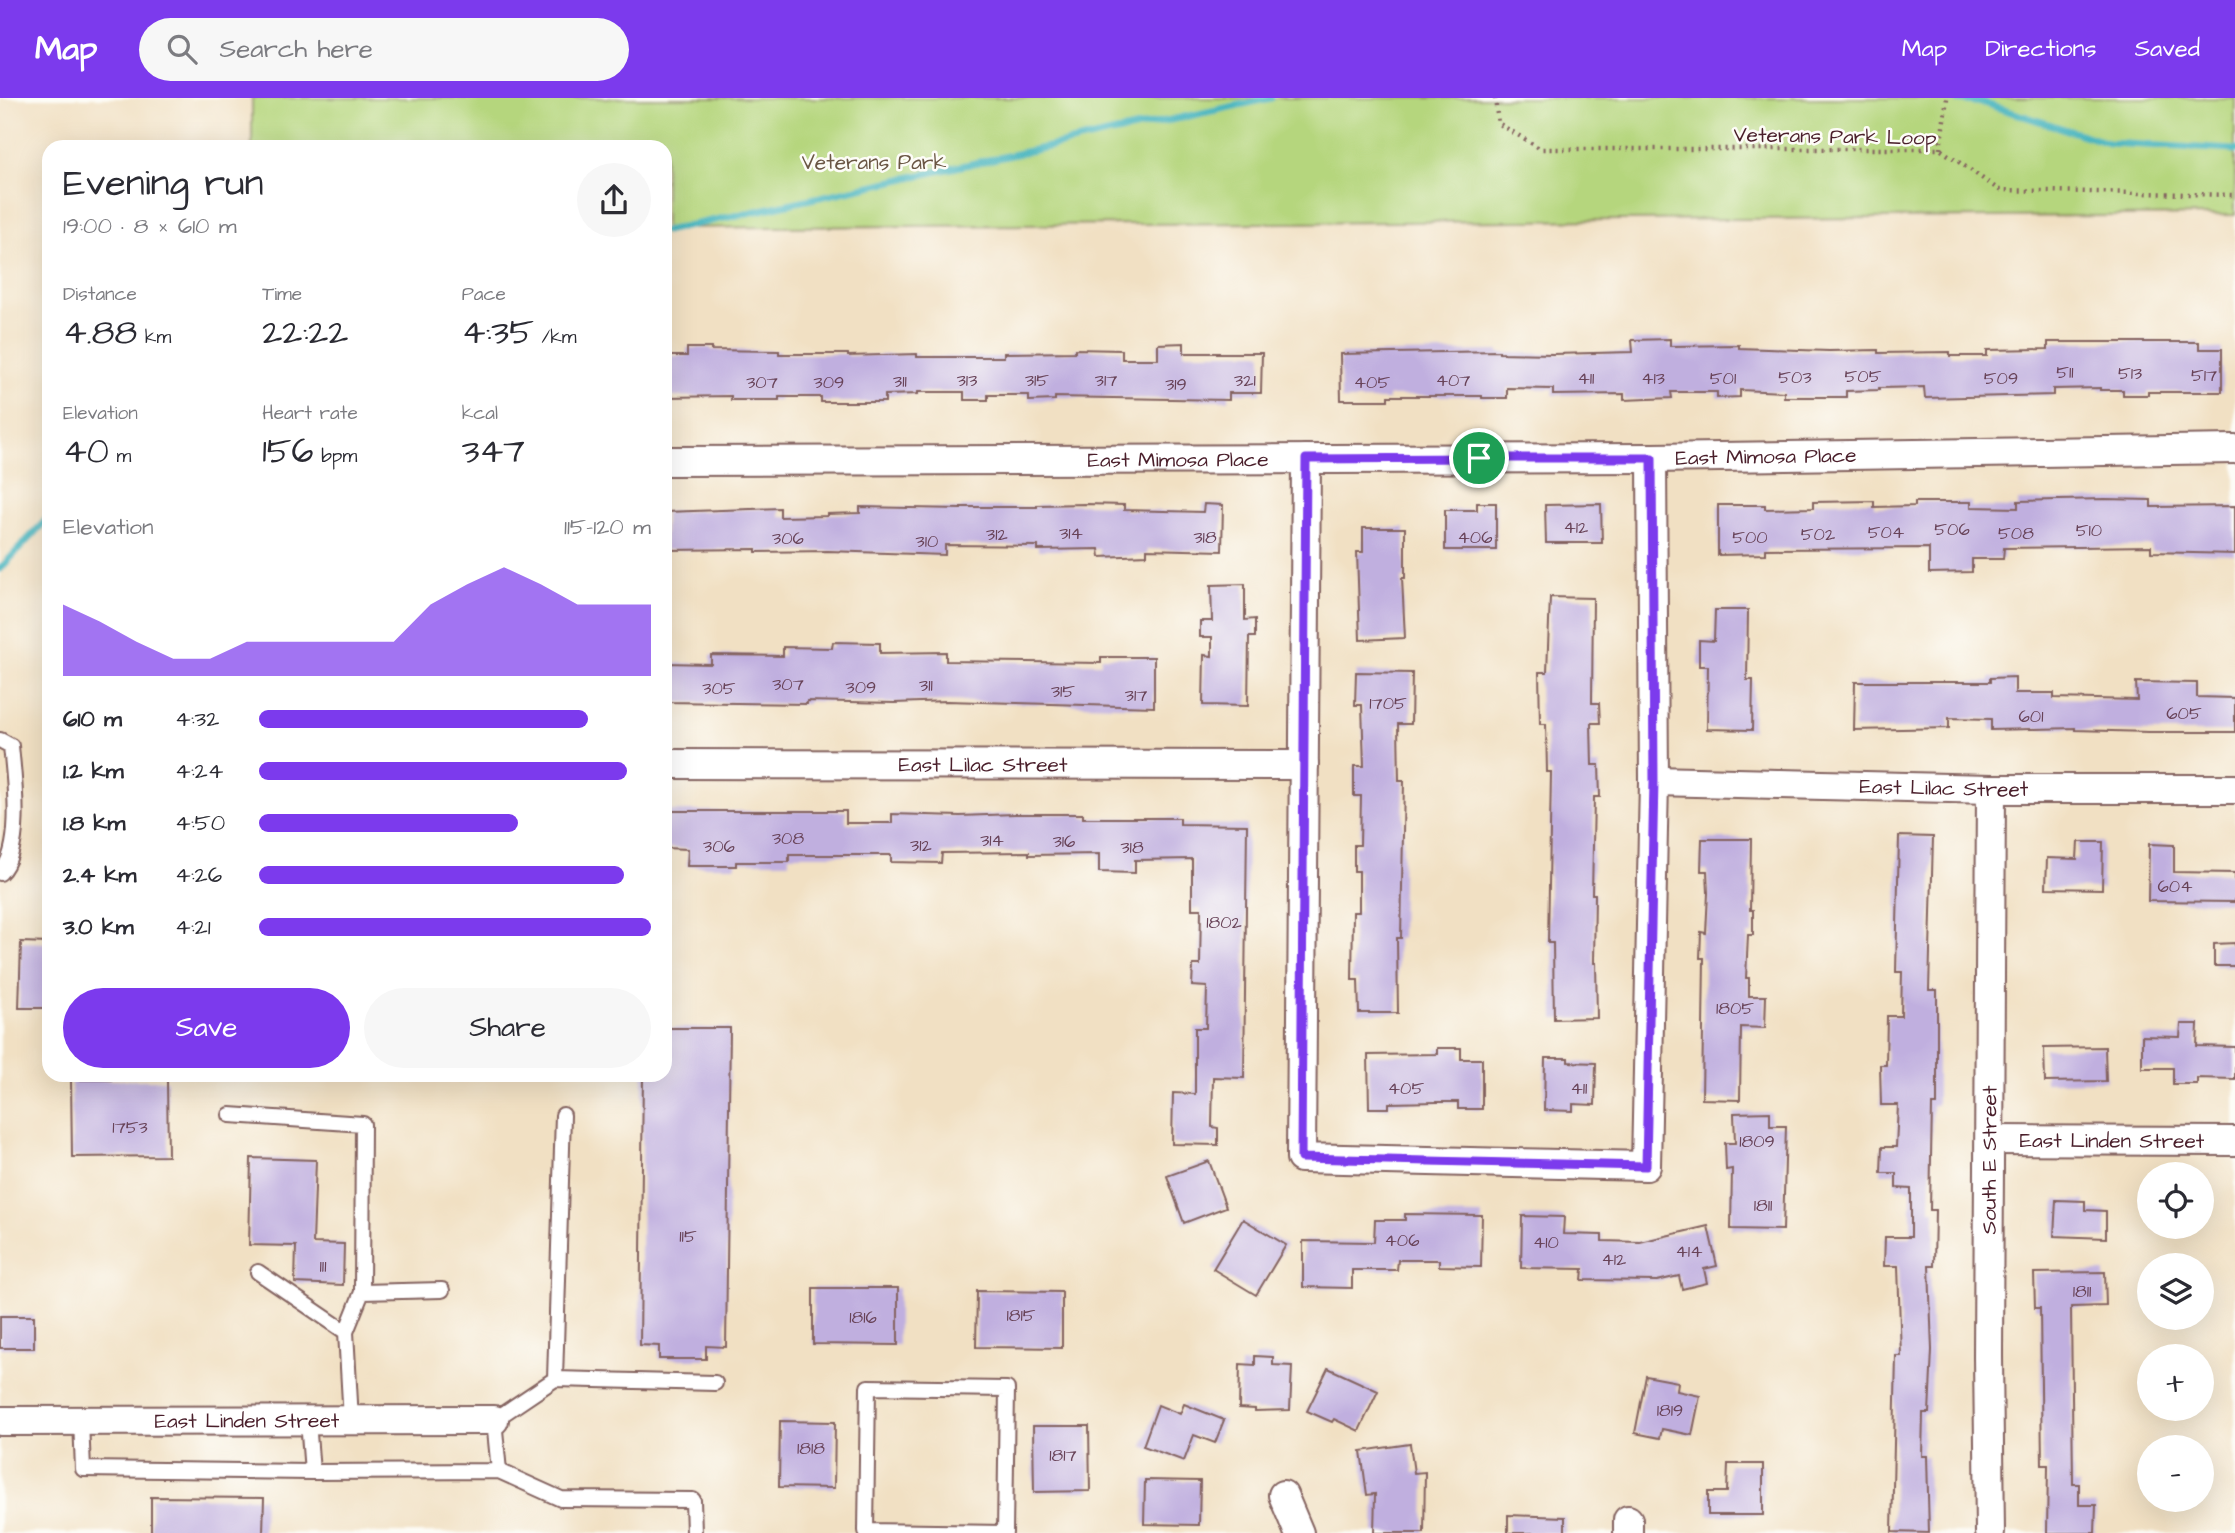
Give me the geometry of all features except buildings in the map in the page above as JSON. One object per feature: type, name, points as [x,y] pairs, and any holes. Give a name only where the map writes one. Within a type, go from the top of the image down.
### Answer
[{"type":"street","name":"East Mimosa Place","points":[[672,461],[1652,458],[2235,449]]},
{"type":"street","points":[[1306,459],[1301,1158],[1646,1166],[1654,781],[1652,458]]},
{"type":"street","name":"East Lilac Street","points":[[672,764],[1304,765]]},
{"type":"street","name":"East Lilac Street","points":[[1654,781],[1991,789],[2235,789]]},
{"type":"street","name":"South E Street","points":[[1990,1533],[1991,789]]},
{"type":"street","name":"East Linden Street","points":[[1990,1140],[2235,1142]]},
{"type":"street","name":"East Linden Street","points":[[0,1421],[494,1420]]},
{"type":"street","points":[[1283,1495],[1299,1533]]},
{"type":"lane","points":[[0,740],[11,746],[18,810],[8,865],[0,873]]},
{"type":"lane","points":[[230,1115],[363,1124],[362,1292],[346,1332],[351,1420]]},
{"type":"lane","points":[[555,1379],[563,1115]]},
{"type":"lane","points":[[258,1272],[346,1332]]},
{"type":"lane","points":[[362,1292],[442,1290]]},
{"type":"lane","points":[[499,1471],[494,1420],[555,1379],[716,1383]]},
{"type":"lane","points":[[868,1387],[1007,1389],[1005,1533],[939,1532],[866,1531],[868,1387]]},
{"type":"lane","points":[[80,1421],[83,1469],[499,1471],[561,1499],[693,1500],[694,1533]]},
{"type":"lane","points":[[308,1421],[312,1472]]},
{"type":"path","name":"Veterans Park Loop","points":[[1495,98],[1498,123],[1541,149],[1940,149],[1999,190],[2235,195]]},
{"type":"path","points":[[1940,149],[1947,98]]},
{"type":"green space","name":"Veterans Park","points":[[252,98],[2235,98],[2235,215],[672,228],[672,140],[252,140]]},
{"type":"waterway","points":[[672,229],[1271,98]]},
{"type":"waterway","points":[[1942,98],[1983,103],[2108,143],[2235,150]]},
{"type":"waterway","points":[[0,569],[42,524]]},
{"type":"route","points":[[1479,458],[1652,458],[1654,781],[1646,1166],[1301,1158],[1306,459],[1479,458]]}]
